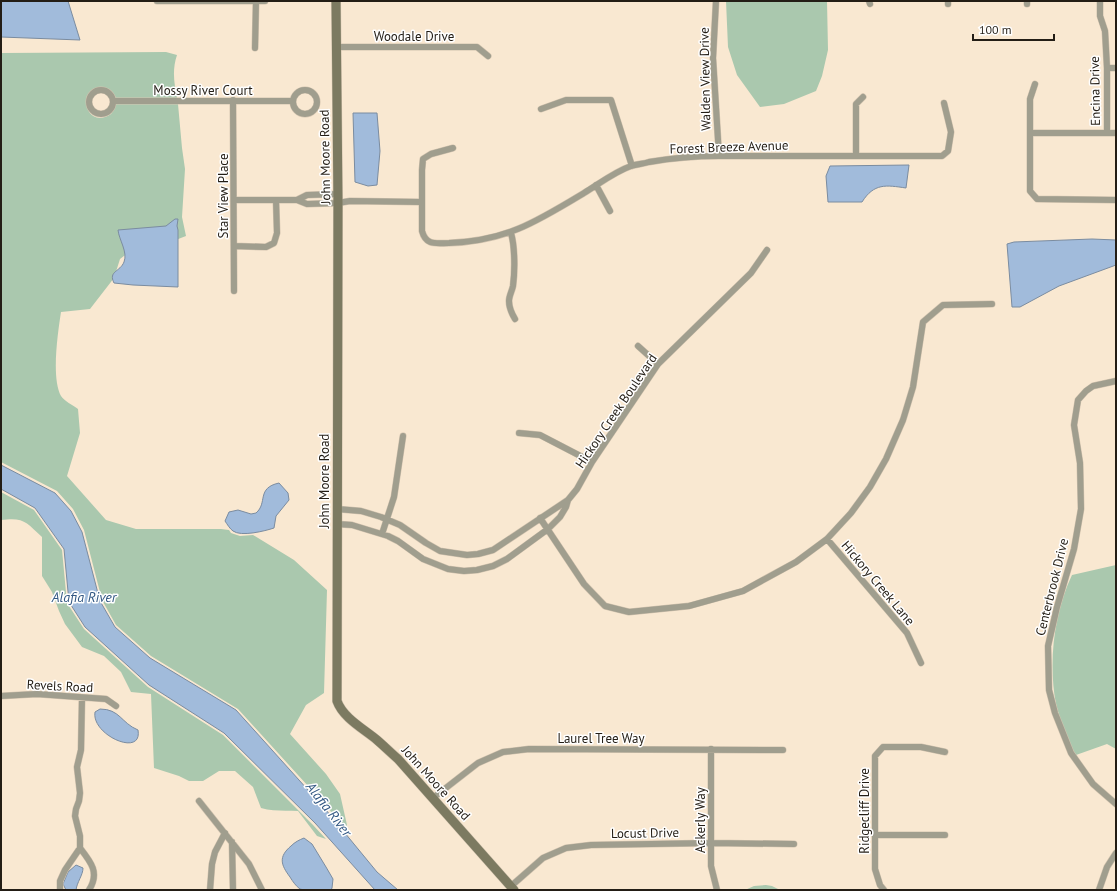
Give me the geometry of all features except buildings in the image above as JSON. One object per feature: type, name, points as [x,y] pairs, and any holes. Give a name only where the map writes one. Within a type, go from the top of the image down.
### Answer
[{"type":"street","points":[[157,1],[265,1]]},
{"type":"street","name":"John Moore Road","points":[[336,1],[338,199],[336,694],[339,705],[347,716],[392,753],[512,888]]},
{"type":"street","name":"Walden View Drive","points":[[716,1],[713,58],[719,156]]},
{"type":"street","name":"Encina Drive","points":[[1100,1],[1100,16],[1105,31],[1107,68],[1107,133]]},
{"type":"street","points":[[255,48],[256,2]]},
{"type":"street","name":"Woodale Drive","points":[[336,47],[477,47],[488,56]]},
{"type":"street","points":[[1107,68],[1116,68]]},
{"type":"street","points":[[1035,84],[1030,99],[1030,191],[1036,199],[1116,200]]},
{"type":"street","points":[[102,90],[109,94],[113,101],[109,112],[98,114],[91,110],[89,99],[94,92],[102,90]]},
{"type":"street","points":[[856,155],[856,104],[863,97]]},
{"type":"street","name":"Star View Place","points":[[233,100],[234,291]]},
{"type":"street","points":[[541,109],[566,100],[611,100],[632,166]]},
{"type":"street","name":"Mossy River Court","points":[[113,101],[293,101]]},
{"type":"street","name":"Forest Breeze Avenue","points":[[453,148],[431,154],[423,159],[421,202],[422,231],[427,242],[469,242],[511,233],[541,219],[596,185],[632,166],[687,157],[856,155],[942,156],[948,151],[951,132],[944,103]]},
{"type":"street","points":[[1030,133],[1116,133]]},
{"type":"street","points":[[596,185],[610,211]]},
{"type":"street","points":[[297,200],[307,195],[315,195],[350,201],[421,202]]},
{"type":"street","points":[[315,195],[315,204]]},
{"type":"street","points":[[234,200],[297,200],[307,204],[315,204],[338,199]]},
{"type":"street","points":[[234,246],[266,247],[274,243],[277,233],[276,200]]},
{"type":"street","points":[[511,233],[514,242],[514,265],[513,286],[509,300],[515,319]]},
{"type":"street","name":"Hickory Creek Boulevard","points":[[337,509],[361,511],[387,519],[400,525],[435,548],[446,553],[467,555],[493,550],[568,500],[577,489],[592,462],[658,364],[751,272],[767,250]]},
{"type":"street","points":[[540,518],[584,584],[605,606],[630,612],[688,606],[743,591],[796,562],[826,539],[851,513],[865,494],[886,459],[903,420],[913,386],[923,322],[943,306],[992,304]]},
{"type":"street","points":[[638,346],[658,364]]},
{"type":"street","name":"Centerbrook Drive","points":[[1116,381],[1093,386],[1078,400],[1074,425],[1080,463],[1081,509],[1074,549],[1048,646],[1049,690],[1055,714],[1071,753],[1093,784],[1116,804]]},
{"type":"street","points":[[519,433],[540,435],[592,462]]},
{"type":"street","points":[[382,534],[394,497],[403,436]]},
{"type":"street","name":"Hickory Creek Boulevard","points":[[337,524],[352,525],[382,534],[398,541],[423,559],[433,564],[448,569],[471,571],[500,563],[548,529],[560,517],[568,500]]},
{"type":"street","name":"Hickory Creek Lane","points":[[826,539],[907,634],[920,663]]},
{"type":"street","name":"Revels Road","points":[[1,696],[37,694],[106,699],[116,706]]},
{"type":"street","points":[[60,890],[60,881],[65,870],[80,848],[80,836],[76,822],[76,809],[80,793],[77,767],[81,750],[82,698]]},
{"type":"street","name":"Ridgecliff Drive","points":[[884,890],[880,884],[876,869],[874,835],[875,756],[883,747],[921,747],[945,752]]},
{"type":"street","name":"Laurel Tree Way","points":[[433,798],[478,763],[503,752],[529,749],[783,750]]},
{"type":"street","name":"Ackerly Way","points":[[711,749],[711,866],[717,890]]},
{"type":"street","points":[[199,801],[249,864],[262,890]]},
{"type":"street","points":[[210,890],[212,864],[215,852],[224,833]]},
{"type":"street","points":[[874,835],[945,835]]},
{"type":"street","points":[[232,842],[233,890]]},
{"type":"street","name":"Locust Drive","points":[[512,888],[543,858],[566,848],[591,845],[711,843],[794,844]]},
{"type":"street","points":[[80,848],[89,860],[93,869],[94,880],[89,890]]},
{"type":"street","points":[[1099,890],[1108,867],[1116,853]]},
{"type":"green space","points":[[726,1],[827,1],[828,50],[822,76],[816,91],[784,104],[760,107],[737,75],[728,47]]},
{"type":"green space","points":[[166,52],[177,55],[174,66],[174,76],[177,98],[115,98],[108,89],[95,88],[89,92],[87,99],[87,106],[90,112],[95,117],[102,118],[111,114],[116,104],[178,104],[185,169],[182,217],[186,236],[155,248],[133,249],[120,259],[114,278],[90,309],[61,312],[56,355],[56,378],[62,398],[78,409],[80,433],[67,476],[106,520],[136,529],[221,529],[229,530],[231,533],[240,536],[253,535],[294,560],[327,590],[324,693],[306,705],[290,734],[326,774],[340,794],[347,825],[345,829],[328,808],[238,709],[151,656],[116,625],[102,600],[84,530],[73,509],[57,491],[1,462],[1,53]]},
{"type":"green space","points":[[1,492],[34,510],[62,550],[67,603],[84,629],[148,687],[223,735],[326,839],[317,836],[298,811],[261,808],[253,787],[235,771],[219,771],[203,781],[189,781],[179,776],[154,768],[151,694],[131,692],[121,672],[104,656],[82,647],[65,624],[52,592],[42,576],[42,537],[28,524],[20,520],[1,520]]},
{"type":"green space","points":[[1116,565],[1116,749],[1107,744],[1076,755],[1071,747],[1056,704],[1053,655],[1057,621],[1066,589],[1072,575]]},
{"type":"green space","points":[[766,885],[780,890],[745,890],[754,886]]},
{"type":"water","points":[[1,1],[68,1],[80,40],[1,37]]},
{"type":"water","points":[[353,113],[377,113],[380,151],[377,185],[368,186],[355,182]]},
{"type":"water","points":[[909,165],[906,188],[886,186],[876,188],[871,191],[862,202],[828,202],[826,176],[830,166]]},
{"type":"water","points":[[175,219],[178,219],[178,287],[114,283],[112,276],[122,265],[125,258],[118,230],[166,226]]},
{"type":"water","points":[[1092,239],[1116,240],[1116,265],[1059,286],[1020,307],[1012,307],[1007,244],[1014,242]]},
{"type":"water","name":"Alafia River","points":[[1,465],[55,493],[71,511],[82,532],[100,601],[115,627],[150,658],[236,710],[326,810],[377,872],[398,890],[375,890],[315,823],[224,733],[149,685],[85,627],[69,602],[64,549],[35,508],[1,489]]},
{"type":"water","points":[[279,483],[288,493],[289,500],[276,516],[274,528],[259,532],[247,533],[237,533],[231,529],[225,521],[229,512],[238,510],[251,514],[256,513],[261,505],[267,488]]},
{"type":"water","points":[[100,709],[112,711],[138,730],[137,738],[133,742],[126,743],[108,735],[96,721],[95,712]]},
{"type":"water","points":[[304,838],[312,844],[333,879],[331,890],[302,890],[297,887],[285,869],[282,861],[284,854],[294,843]]},
{"type":"water","points":[[76,865],[83,868],[76,890],[66,890],[63,884],[68,872]]}]
